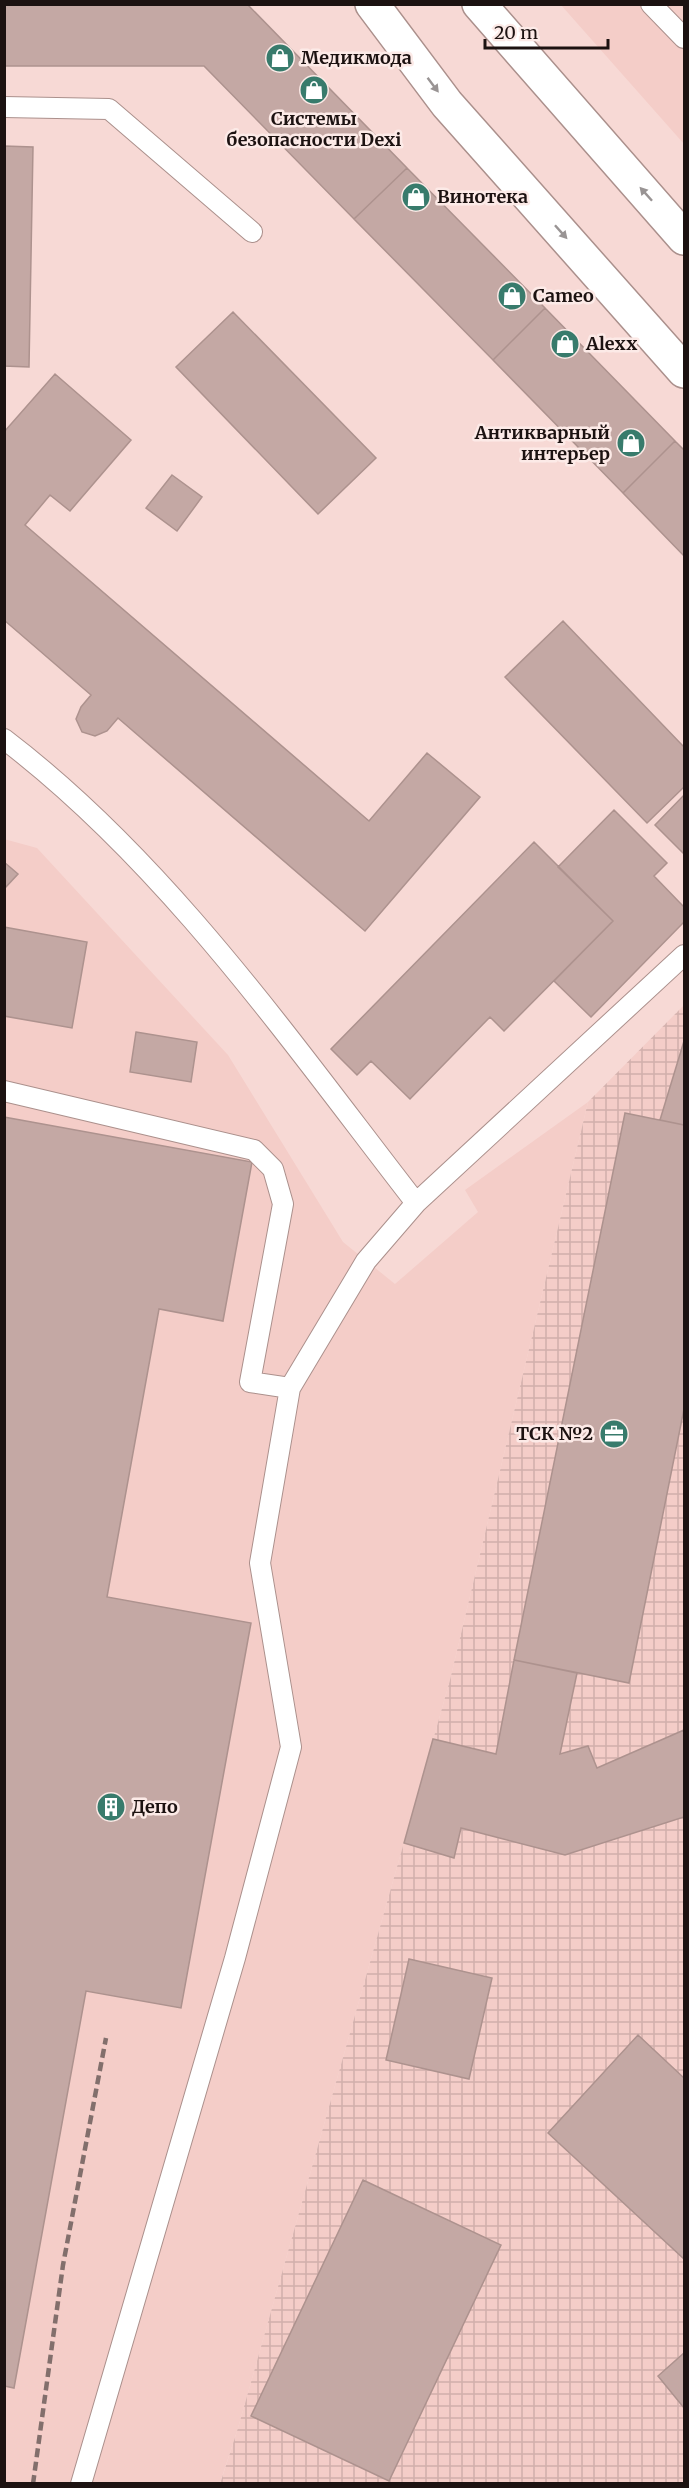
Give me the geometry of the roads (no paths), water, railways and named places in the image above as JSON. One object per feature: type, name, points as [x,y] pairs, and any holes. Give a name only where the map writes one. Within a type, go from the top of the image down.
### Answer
[{"type":"main road","points":[[372,4],[447,104],[684,371]]},
{"type":"main road","points":[[479,4],[684,238]]},
{"type":"lane","points":[[651,4],[684,38]]},
{"type":"lane","points":[[4,106],[109,109],[252,232]]},
{"type":"lane","points":[[4,739],[52,775],[199,925],[416,1203]]},
{"type":"lane","points":[[81,2484],[235,1958],[291,1747],[260,1563],[290,1388],[366,1261],[416,1203],[684,955]]},
{"type":"lane","points":[[4,1091],[254,1150],[273,1169],[283,1204],[250,1382],[290,1388]]},
{"type":"railway","points":[[33,2484],[63,2265],[106,2038]]},
{"type":"place","name":"Медикмода","points":[[280,58]]},
{"type":"place","name":"Системы безопасности Dexi","points":[[314,90]]},
{"type":"place","name":"Винотека","points":[[416,197]]},
{"type":"place","name":"Cameo","points":[[512,296]]},
{"type":"place","name":"Alexx","points":[[565,344]]},
{"type":"place","name":"Антикварный интерьер","points":[[631,443]]},
{"type":"place","name":"ТСК №2","points":[[614,1434]]},
{"type":"place","name":"Депо","points":[[111,1807]]}]
